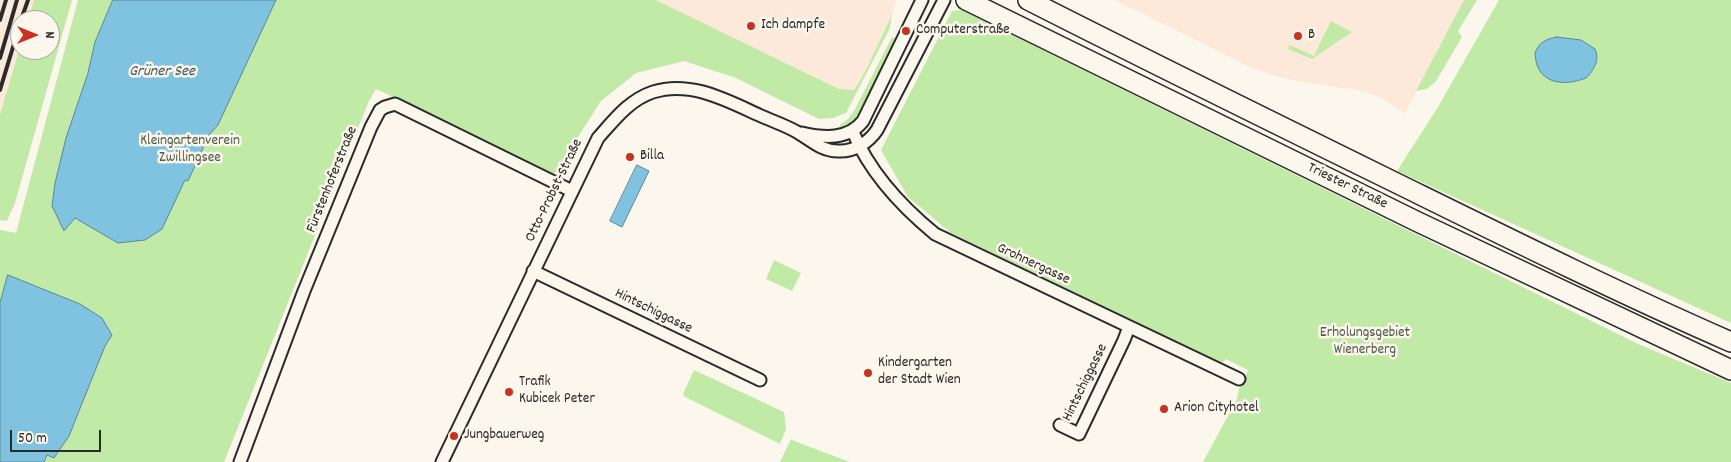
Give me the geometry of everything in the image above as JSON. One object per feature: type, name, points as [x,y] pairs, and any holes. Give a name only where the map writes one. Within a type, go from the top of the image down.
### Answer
[{"type":"main road","name":"Triester Straße","points":[[966,0],[1418,222],[1731,370]]},
{"type":"main road","name":"Triester Straße","points":[[1028,0],[1176,76],[1430,200],[1583,274],[1731,342]]},
{"type":"street","points":[[853,132],[863,121],[922,0]]},
{"type":"street","name":"Otto-Probst-Straße","points":[[442,462],[598,138],[627,106],[653,92],[670,89],[691,89],[713,94],[798,133],[814,145],[838,152],[859,146],[867,141],[877,130],[944,0]]},
{"type":"street","name":"Fürstenhoferstraße","points":[[240,462],[304,291],[350,176],[380,110],[395,104],[572,192]]},
{"type":"street","name":"Otto-Probst-Straße","points":[[798,133],[826,137],[853,132]]},
{"type":"street","name":"Grohnergasse","points":[[853,132],[876,174],[895,198],[935,234],[1239,379]]},
{"type":"street","name":"Hintschiggasse","points":[[533,271],[760,380]]},
{"type":"street","name":"Hintschiggasse","points":[[1060,425],[1079,434],[1129,327]]},
{"type":"shaded area","points":[[0,0],[34,0],[31,10],[10,10],[10,60],[16,60],[0,114]]},
{"type":"shaded area","points":[[656,0],[896,0],[893,13],[881,36],[878,47],[854,90],[840,89]]},
{"type":"shaded area","points":[[1114,0],[1464,0],[1405,113],[1383,99],[1364,91],[1303,82],[1271,75],[1255,69]]},
{"type":"green space","points":[[34,0],[72,0],[60,43],[60,10],[31,10]]},
{"type":"green space","name":"Kleingartenverein Zwillingsee","points":[[78,0],[656,0],[839,89],[854,90],[870,62],[892,15],[890,28],[846,113],[833,118],[819,119],[736,78],[684,61],[636,73],[601,101],[553,176],[488,141],[376,89],[369,101],[224,462],[0,462],[0,230],[16,233]]},
{"type":"green space","points":[[1464,0],[1477,0],[1458,31],[1462,37],[1436,81],[1427,89],[1416,91]]},
{"type":"green space","points":[[1499,0],[1731,0],[1731,323],[1397,171],[1438,107]]},
{"type":"green space","name":"Erholungsgebiet Wienerberg","points":[[962,10],[1636,343],[1731,383],[1731,462],[1203,462],[1237,399],[1239,389],[1248,370],[1226,359],[1222,363],[951,233],[908,197],[881,150],[952,11]]},
{"type":"green space","points":[[1331,21],[1352,32],[1312,59],[1288,49],[1290,45],[1314,56]]},
{"type":"green space","points":[[892,37],[897,40],[859,114],[852,122],[840,129],[840,125],[848,119],[855,109]]},
{"type":"green space","points":[[16,60],[55,60],[15,203],[7,221],[0,220],[0,114]]},
{"type":"green space","points":[[774,260],[801,273],[792,291],[766,279]]},
{"type":"green space","points":[[694,370],[784,412],[786,429],[780,444],[685,397],[683,394]]},
{"type":"green space","points":[[791,439],[794,441],[850,462],[780,462]]},
{"type":"water","name":"Grüner See","points":[[113,0],[276,0],[218,125],[209,135],[188,181],[185,180],[162,229],[145,240],[118,243],[75,218],[64,231],[52,206],[55,183],[66,138],[88,73],[95,42]]},
{"type":"water","points":[[1557,37],[1581,40],[1595,49],[1597,57],[1595,65],[1586,78],[1577,81],[1560,82],[1546,77],[1540,71],[1535,53],[1537,49],[1543,42]]},
{"type":"water","points":[[637,165],[649,171],[622,227],[610,221]]},
{"type":"water","points":[[8,275],[80,304],[102,318],[112,335],[105,346],[69,436],[54,458],[47,455],[44,462],[0,462],[0,303]]},
{"type":"railway","points":[[0,20],[6,0]]},
{"type":"railway","points":[[0,58],[17,0]]},
{"type":"railway","points":[[24,10],[28,0]]},
{"type":"railway","points":[[0,90],[10,57]]},
{"type":"place","name":"Ich dampfe","points":[[751,26]]},
{"type":"place","name":"Computerstraße","points":[[906,31]]},
{"type":"place","name":"B","points":[[1298,36]]},
{"type":"place","name":"Billa","points":[[630,157]]},
{"type":"place","name":"Kindergarten der Stadt Wien","points":[[868,373]]},
{"type":"place","name":"Trafik Kubicek Peter","points":[[509,392]]},
{"type":"place","name":"Arion Cityhotel","points":[[1164,409]]},
{"type":"place","name":"Jungbauerweg","points":[[454,436]]}]
